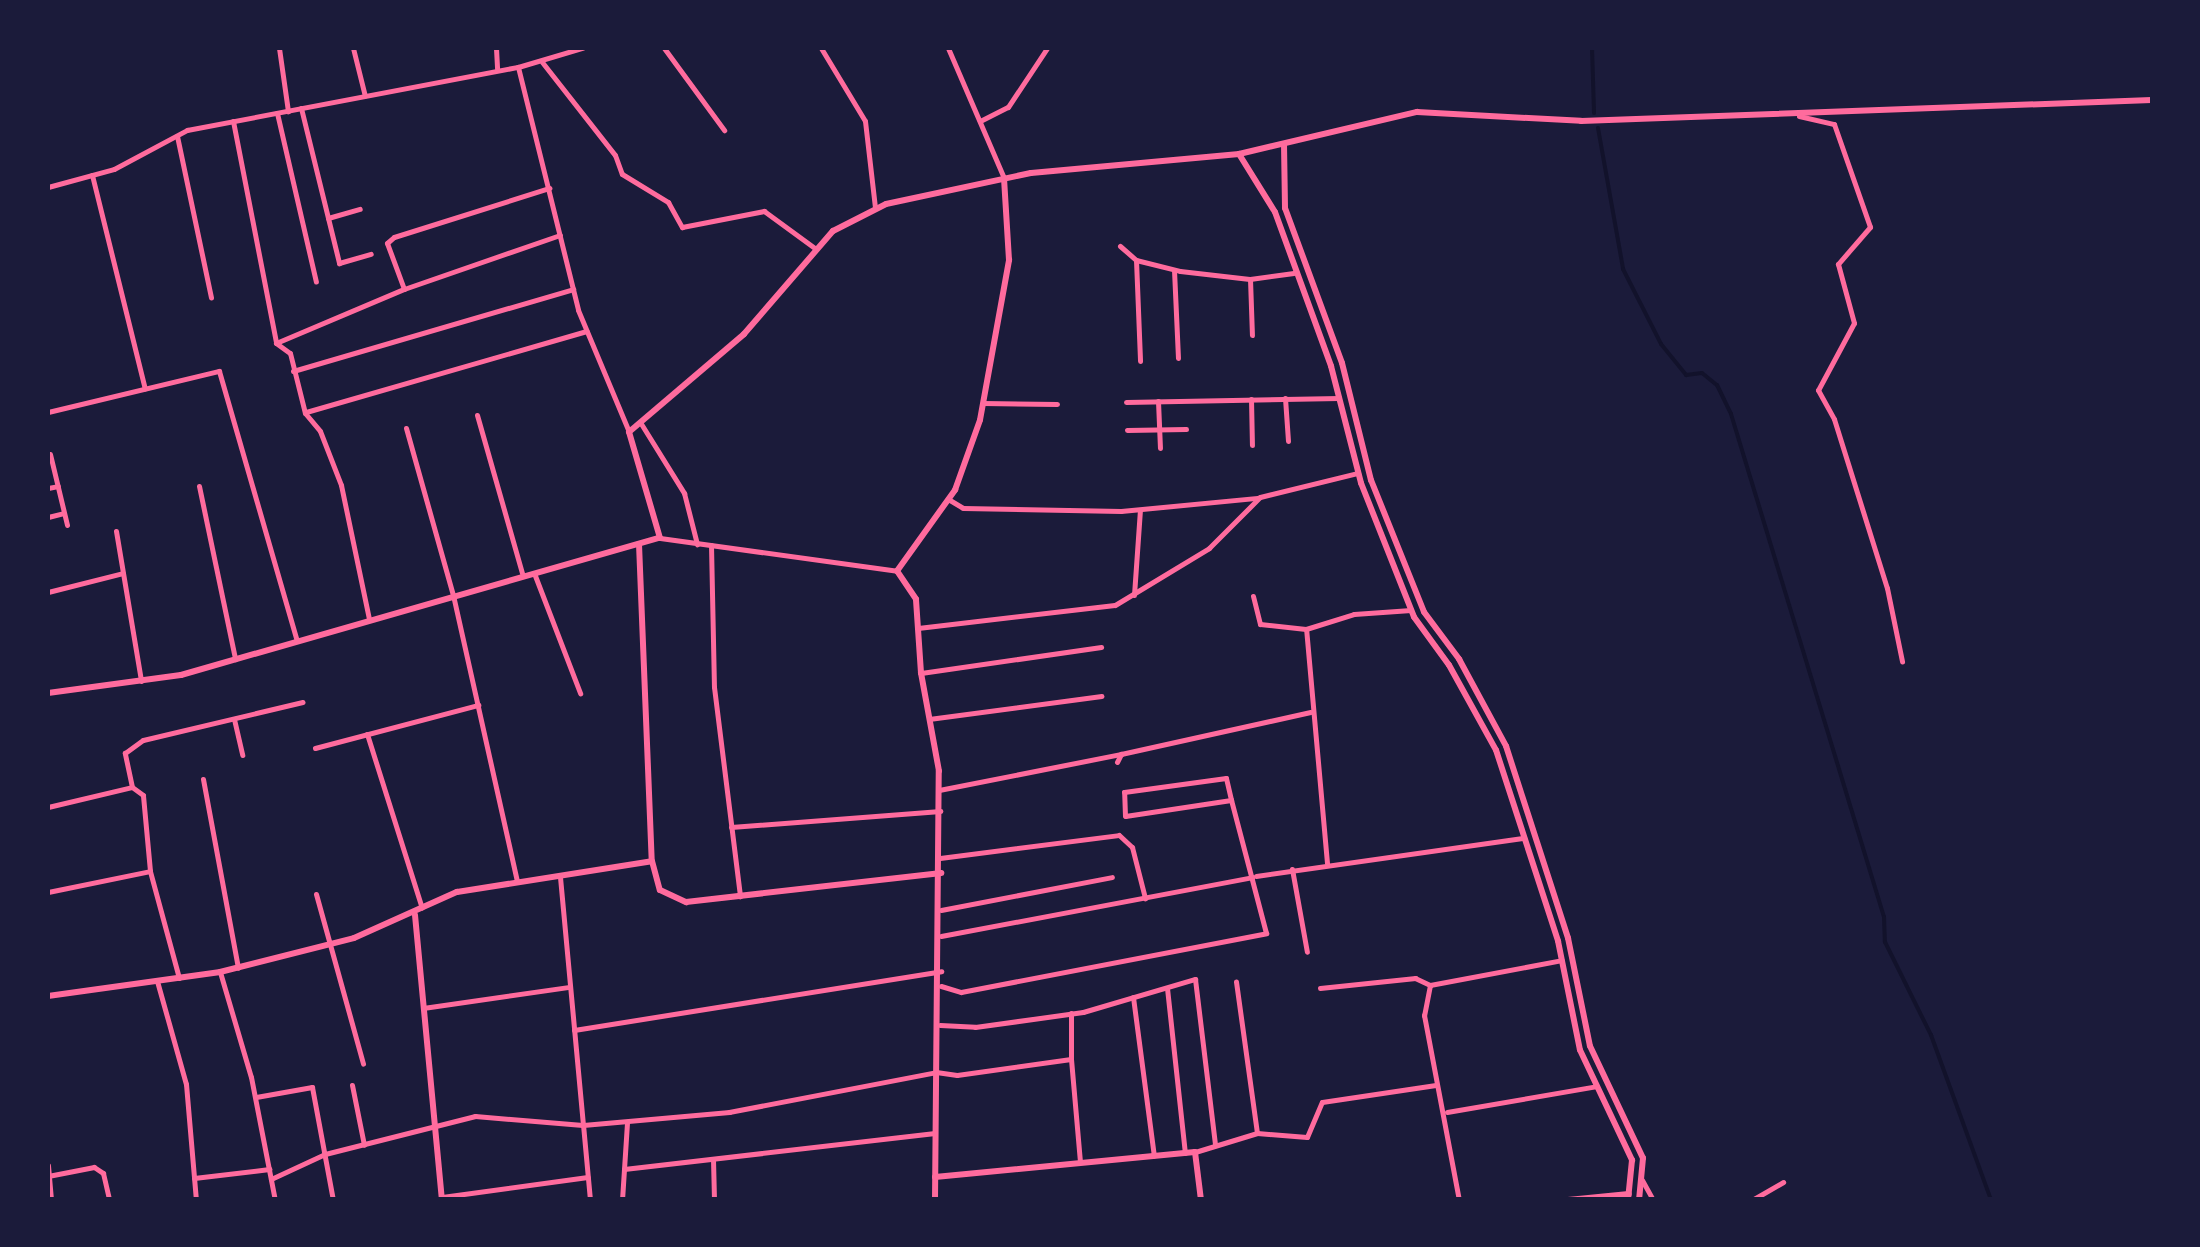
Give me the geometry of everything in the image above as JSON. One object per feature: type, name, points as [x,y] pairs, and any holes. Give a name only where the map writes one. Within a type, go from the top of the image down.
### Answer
[{"type":"street","points":[[279,48],[288,111]]},
{"type":"street","points":[[353,48],[365,96]]},
{"type":"street","points":[[496,48],[498,71]]},
{"type":"street","points":[[48,187],[92,175],[177,136],[277,112],[542,62],[582,48]]},
{"type":"street","points":[[664,48],[724,130]]},
{"type":"street","points":[[820,48],[865,120],[876,209]]},
{"type":"street","points":[[897,571],[948,500],[984,403],[1009,260],[1004,178],[948,48]]},
{"type":"street","points":[[980,122],[1008,107],[1048,48]]},
{"type":"street","points":[[542,62],[615,155],[622,174],[668,202],[682,227],[764,211],[816,249]]},
{"type":"street","points":[[518,67],[573,288],[629,432],[660,538]]},
{"type":"street","points":[[629,432],[744,334],[833,232],[876,209],[1004,178],[1239,154],[1418,112],[1581,121],[1799,116],[2152,100]]},
{"type":"street","points":[[301,108],[339,262],[371,254]]},
{"type":"street","points":[[277,112],[316,282]]},
{"type":"street","points":[[1799,116],[1834,124],[1870,228],[1838,264],[1854,322],[1818,390],[1834,418],[1887,588],[1902,660]]},
{"type":"street","points":[[233,122],[276,343],[290,353],[305,412],[320,431],[341,486],[369,619]]},
{"type":"street","points":[[177,136],[212,298]]},
{"type":"street","points":[[1284,144],[1285,208],[1342,362],[1371,480],[1424,612],[1459,659],[1506,746],[1568,938],[1590,1046],[1643,1158],[1639,1200]]},
{"type":"street","points":[[1239,154],[1275,212],[1340,398],[1358,473],[1411,610],[1496,750],[1562,960],[1580,1050],[1632,1160],[1629,1197],[1568,1200]]},
{"type":"street","points":[[92,175],[144,388]]},
{"type":"street","points":[[404,289],[387,243],[394,237],[549,188]]},
{"type":"street","points":[[328,218],[360,209]]},
{"type":"street","points":[[276,343],[404,289],[560,235]]},
{"type":"street","points":[[1120,246],[1136,260],[1174,270],[1250,279],[1294,273]]},
{"type":"street","points":[[1136,260],[1140,361]]},
{"type":"street","points":[[1174,270],[1178,358]]},
{"type":"street","points":[[1250,279],[1252,334]]},
{"type":"street","points":[[293,371],[573,288]]},
{"type":"street","points":[[305,412],[587,332]]},
{"type":"street","points":[[48,412],[218,371],[298,640]]},
{"type":"street","points":[[1285,398],[1288,440]]},
{"type":"street","points":[[1126,402],[1340,398]]},
{"type":"street","points":[[1250,399],[1252,445]]},
{"type":"street","points":[[1158,401],[1160,448]]},
{"type":"street","points":[[984,403],[1057,404]]},
{"type":"street","points":[[477,416],[524,576]]},
{"type":"street","points":[[640,422],[684,492],[697,544]]},
{"type":"street","points":[[406,428],[454,596],[517,882]]},
{"type":"street","points":[[1127,430],[1186,429]]},
{"type":"street","points":[[48,445],[67,524]]},
{"type":"street","points":[[948,500],[962,508],[1140,510],[1260,497],[1358,473]]},
{"type":"street","points":[[48,488],[58,486]]},
{"type":"street","points":[[199,486],[235,659]]},
{"type":"street","points":[[918,628],[1093,610],[1134,595],[1209,548],[1260,497]]},
{"type":"street","points":[[1134,595],[1140,510]]},
{"type":"street","points":[[48,517],[64,513]]},
{"type":"street","points":[[116,532],[140,681]]},
{"type":"street","points":[[48,693],[140,681],[235,659],[660,538],[897,571],[916,599],[920,673],[939,790],[941,971],[934,1200]]},
{"type":"street","points":[[639,544],[652,861],[660,890],[670,899],[740,896],[941,873]]},
{"type":"street","points":[[711,546],[714,687],[740,896]]},
{"type":"street","points":[[48,592],[123,573]]},
{"type":"street","points":[[534,573],[580,693]]},
{"type":"street","points":[[1253,596],[1260,624],[1306,629],[1354,614],[1411,610]]},
{"type":"street","points":[[1306,629],[1310,712],[1327,863]]},
{"type":"street","points":[[920,673],[1101,647]]},
{"type":"street","points":[[929,719],[1101,696]]},
{"type":"street","points":[[179,978],[150,872],[143,795],[132,787],[126,754],[143,740],[303,702]]},
{"type":"street","points":[[315,748],[478,705]]},
{"type":"street","points":[[939,790],[1310,712]]},
{"type":"street","points":[[234,718],[242,755]]},
{"type":"street","points":[[367,734],[423,910]]},
{"type":"street","points":[[1118,762],[1121,754]]},
{"type":"street","points":[[940,986],[961,992],[1266,933],[1226,778],[1124,792],[1125,816],[1230,800]]},
{"type":"street","points":[[204,779],[238,968]]},
{"type":"street","points":[[48,806],[132,787]]},
{"type":"street","points":[[731,827],[940,812]]},
{"type":"street","points":[[940,858],[1119,834],[1132,847],[1145,900]]},
{"type":"street","points":[[941,936],[1327,863],[1524,838]]},
{"type":"street","points":[[48,996],[238,968],[333,943],[415,915],[457,892],[652,861]]},
{"type":"street","points":[[1292,869],[1307,952]]},
{"type":"street","points":[[48,892],[150,872]]},
{"type":"street","points":[[560,876],[590,1200]]},
{"type":"street","points":[[941,910],[1112,877]]},
{"type":"street","points":[[316,894],[333,943],[362,1064]]},
{"type":"street","points":[[415,915],[442,1198],[588,1177]]},
{"type":"street","points":[[1320,988],[1415,978],[1430,985],[1562,960]]},
{"type":"street","points":[[574,1030],[941,971]]},
{"type":"street","points":[[220,972],[255,1096],[274,1200]]},
{"type":"street","points":[[940,1025],[975,1027],[1071,1014],[1195,979],[1215,1144]]},
{"type":"street","points":[[157,981],[186,1084],[196,1200]]},
{"type":"street","points":[[1236,981],[1257,1133]]},
{"type":"street","points":[[1430,985],[1424,1015],[1436,1086],[1447,1112],[1459,1200]]},
{"type":"street","points":[[423,1008],[570,987]]},
{"type":"street","points":[[1167,988],[1190,1152],[1201,1200]]},
{"type":"street","points":[[1133,998],[1154,1156]]},
{"type":"street","points":[[1071,1014],[1080,1163]]},
{"type":"street","points":[[272,1179],[325,1154],[475,1116],[583,1126],[729,1112],[936,1072],[957,1076],[1071,1059]]},
{"type":"street","points":[[352,1085],[364,1145]]},
{"type":"street","points":[[935,1177],[1190,1152],[1257,1133],[1307,1137],[1322,1102],[1436,1086]]},
{"type":"street","points":[[1447,1112],[1597,1086]]},
{"type":"street","points":[[255,1096],[312,1087],[333,1200]]},
{"type":"street","points":[[622,1200],[627,1121]]},
{"type":"street","points":[[624,1169],[935,1134]]},
{"type":"street","points":[[713,1159],[714,1200]]},
{"type":"street","points":[[48,1166],[51,1200]]},
{"type":"street","points":[[48,1176],[94,1168],[103,1173],[109,1200]]},
{"type":"street","points":[[194,1178],[269,1169]]},
{"type":"street","points":[[1641,1178],[1653,1200]]},
{"type":"street","points":[[1752,1200],[1783,1182]]},
{"type":"waterway","points":[[1592,48],[1594,113]]},
{"type":"waterway","points":[[1598,128],[1623,269],[1661,344],[1686,375],[1702,373],[1717,385],[1731,414],[1884,917],[1885,942],[1931,1035],[1991,1200]]}]
